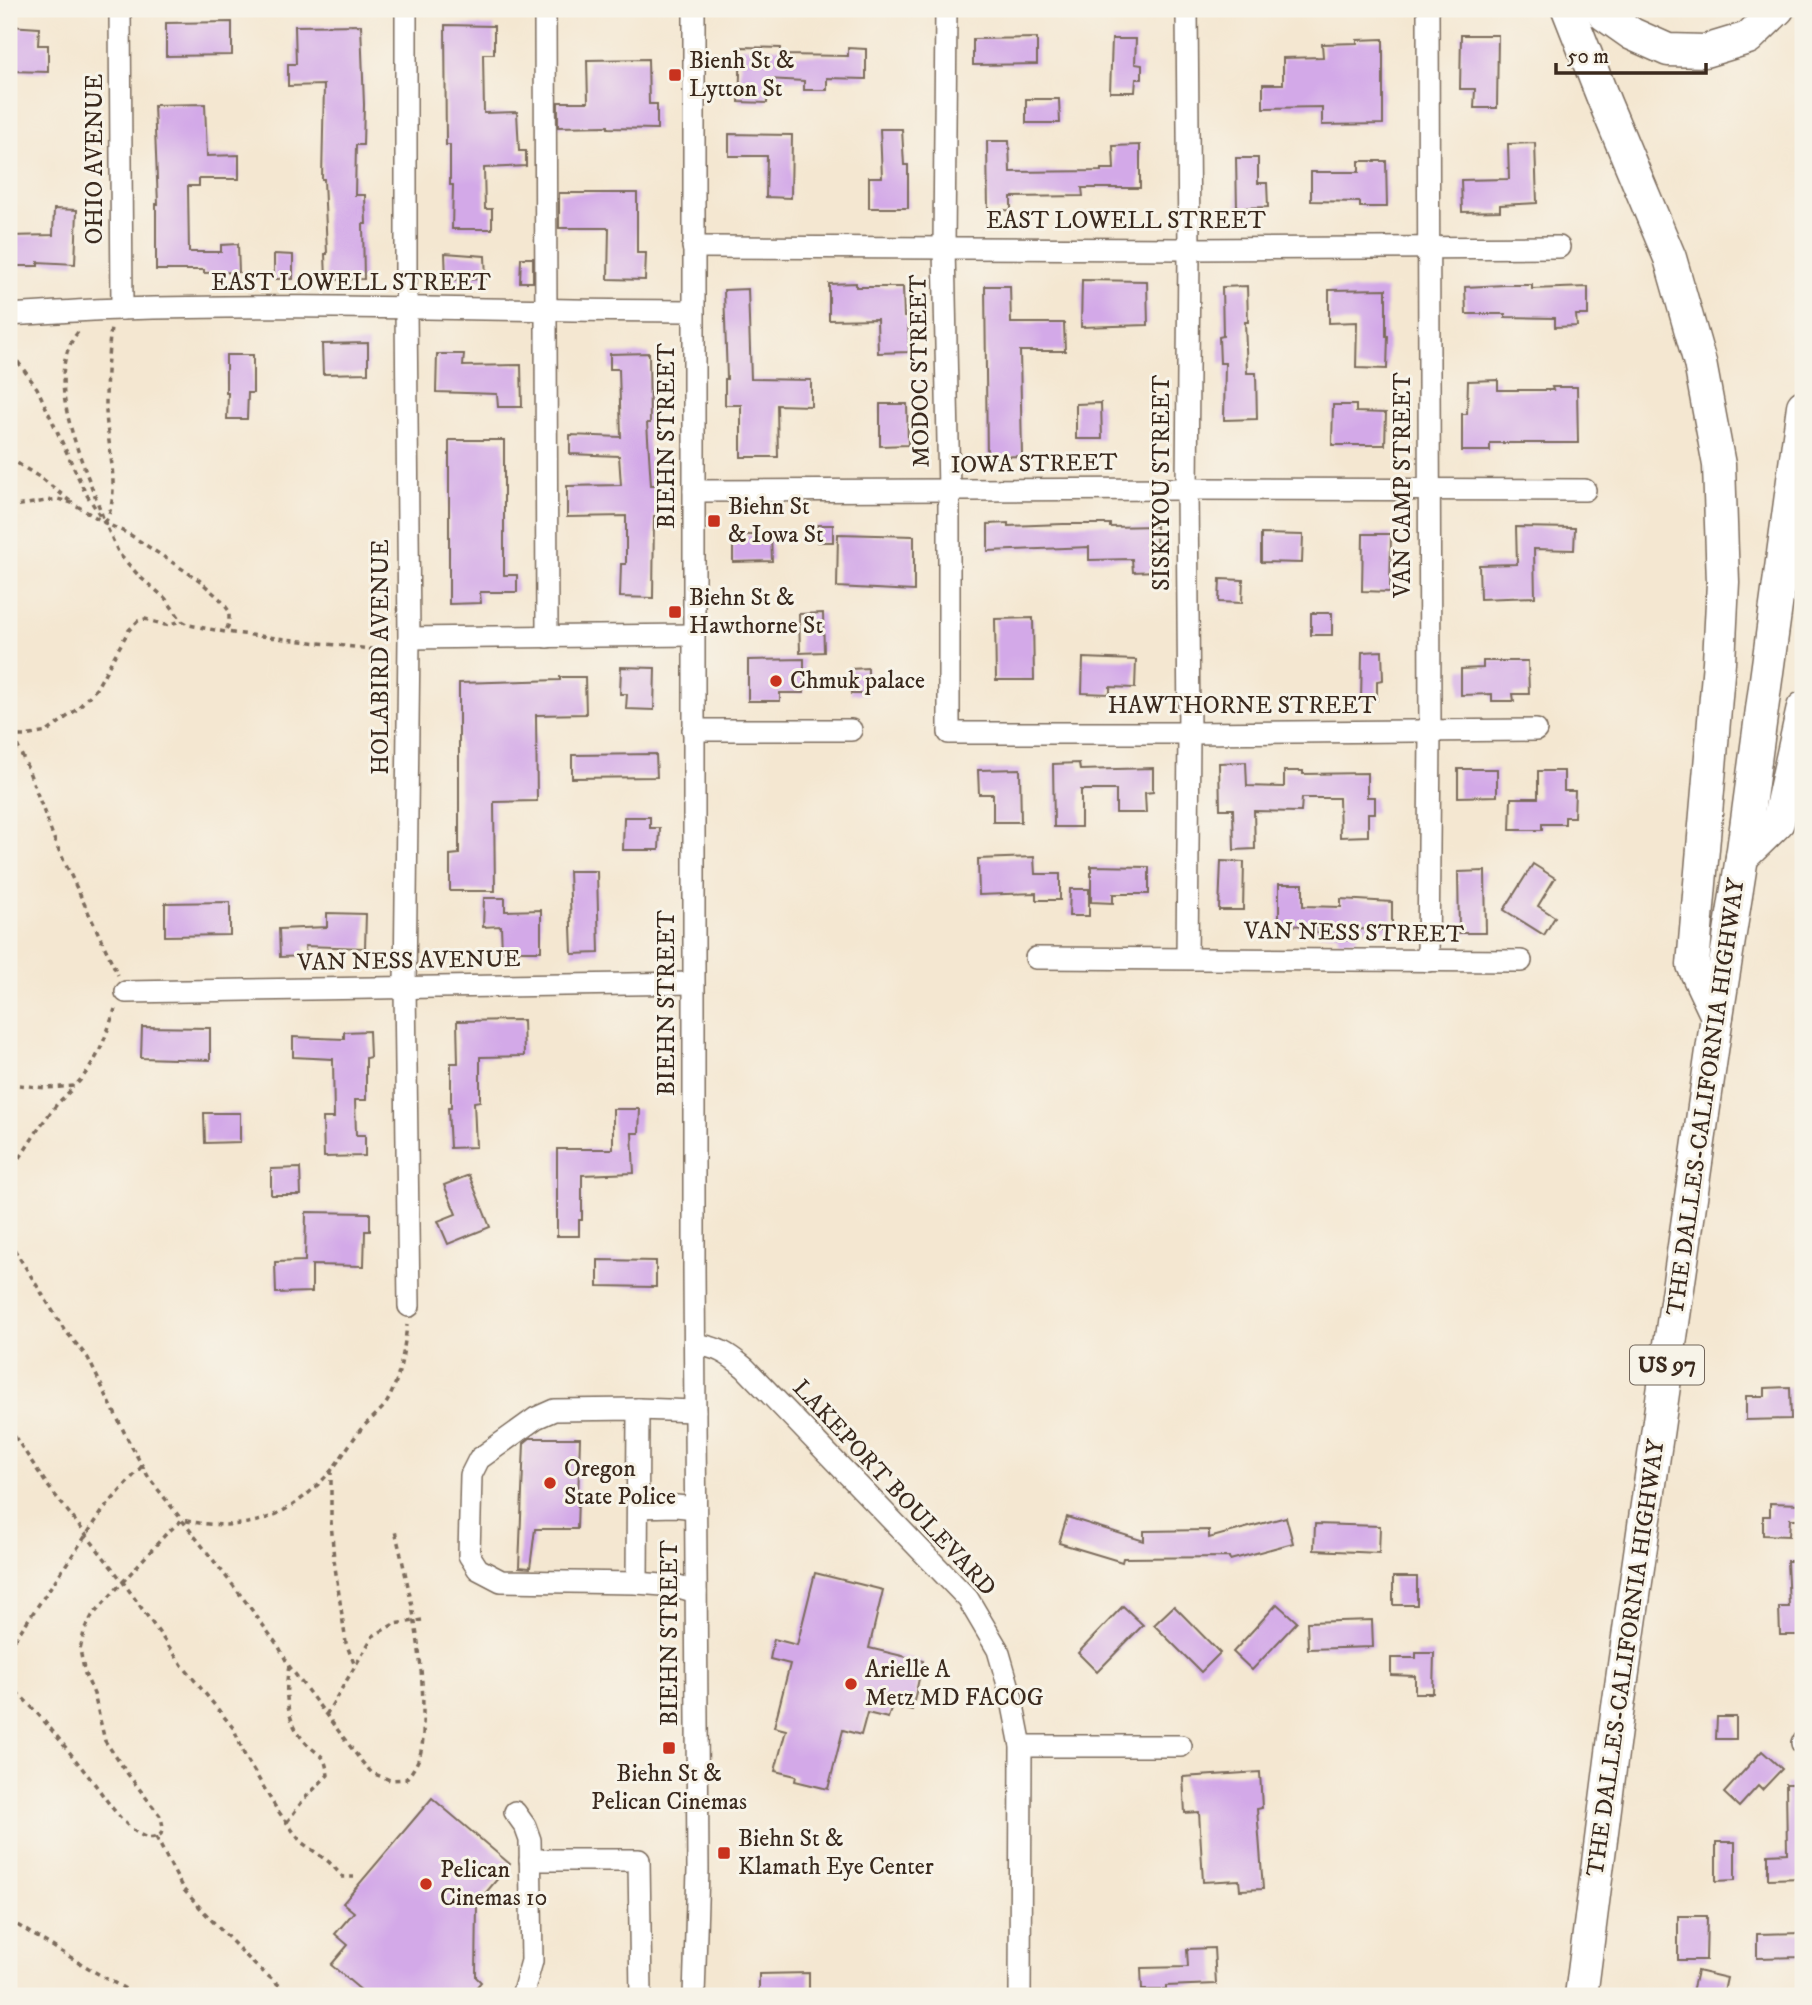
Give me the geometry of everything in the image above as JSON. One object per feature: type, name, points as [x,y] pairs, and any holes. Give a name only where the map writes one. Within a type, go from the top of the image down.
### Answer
[{"type":"highway","points":[[1569,9],[1670,258],[1700,363],[1719,465],[1723,582],[1719,662],[1693,965],[1717,1016]]},
{"type":"highway","points":[[1601,9],[1605,15],[1632,34],[1668,50],[1705,51],[1748,38],[1778,9]]},
{"type":"highway","name":"THE DALLES-CALIFORNIA HIGHWAY","points":[[1581,1996],[1617,1714],[1742,857],[1803,406]]},
{"type":"highway","points":[[1742,857],[1778,822],[1803,708]]},
{"type":"street","name":"OHIO AVENUE","points":[[118,309],[120,9]]},
{"type":"street","name":"HOLABIRD AVENUE","points":[[406,9],[409,645],[405,986],[409,1306]]},
{"type":"street","points":[[545,9],[547,637]]},
{"type":"street","name":"BIEHN STREET","points":[[694,9],[693,983],[698,1870],[694,1996]]},
{"type":"street","name":"MODOC STREET","points":[[946,9],[944,247],[949,491],[949,733]]},
{"type":"street","name":"SISKIYOU STREET","points":[[1187,9],[1187,958]]},
{"type":"street","name":"VAN CAMP STREET","points":[[1428,9],[1428,961]]},
{"type":"street","name":"EAST LOWELL STREET","points":[[693,247],[1559,247]]},
{"type":"street","name":"EAST LOWELL STREET","points":[[9,315],[118,309],[406,307],[693,311]]},
{"type":"street","name":"IOWA STREET","points":[[694,491],[1585,490]]},
{"type":"street","points":[[409,645],[547,637],[694,635]]},
{"type":"street","points":[[693,730],[850,730]]},
{"type":"street","name":"HAWTHORNE STREET","points":[[949,733],[1536,730]]},
{"type":"street","points":[[1036,958],[1187,958]]},
{"type":"street","name":"VAN NESS STREET","points":[[1187,958],[1521,961]]},
{"type":"street","name":"VAN NESS AVENUE","points":[[126,992],[693,983]]},
{"type":"street","name":"LAKEPORT BOULEVARD","points":[[696,1344],[729,1354],[745,1368],[968,1600],[998,1650],[1011,1695],[1021,1746],[1020,1996]]},
{"type":"street","points":[[637,1583],[638,1409]]},
{"type":"street","points":[[695,1411],[554,1410],[536,1418],[478,1459],[471,1475],[469,1555],[478,1569],[500,1581],[637,1583],[696,1592]]},
{"type":"street","points":[[638,1507],[695,1508]]},
{"type":"street","points":[[1021,1746],[1181,1746]]},
{"type":"street","points":[[515,1812],[525,1826],[530,1840],[532,1961],[522,1996]]},
{"type":"street","points":[[530,1860],[639,1860],[641,1996]]},
{"type":"path","points":[[104,523],[110,514],[112,498],[106,407],[107,363],[118,309]]},
{"type":"path","points":[[92,311],[70,342],[63,385],[71,429],[104,523]]},
{"type":"path","points":[[9,357],[18,362],[37,388],[85,492],[119,554],[140,578],[166,598],[182,621],[189,625],[225,632],[409,645]]},
{"type":"path","points":[[9,458],[44,480],[72,503],[104,523],[129,534],[199,580],[229,611],[229,624],[225,632]]},
{"type":"path","points":[[9,507],[58,499],[72,503]]},
{"type":"path","points":[[11,736],[47,732],[76,710],[96,689],[129,631],[138,621],[145,619],[165,625],[182,621]]},
{"type":"path","points":[[9,727],[56,844],[126,992],[117,1004],[103,1047],[90,1070],[57,1104],[9,1175]]},
{"type":"path","points":[[9,1084],[47,1088],[75,1086]]},
{"type":"path","points":[[9,1193],[13,1170]]},
{"type":"path","points":[[9,1228],[10,1243],[64,1329],[88,1358],[149,1478],[279,1647],[289,1666],[326,1716],[372,1773],[390,1780],[406,1779],[413,1771],[421,1751],[423,1718],[420,1656],[395,1531]]},
{"type":"path","points":[[182,1520],[203,1525],[226,1526],[255,1523],[280,1513],[308,1494],[331,1470],[360,1430],[386,1403],[400,1371],[409,1306]]},
{"type":"path","points":[[9,1427],[47,1486],[123,1583],[182,1665],[234,1729],[244,1754],[301,1842],[329,1862],[343,1877],[354,1877]]},
{"type":"path","points":[[9,1648],[104,1509],[142,1466]]},
{"type":"path","points":[[331,1470],[334,1560],[346,1643],[355,1666]]},
{"type":"path","points":[[9,1685],[40,1718],[132,1829],[149,1838],[161,1834],[161,1817],[105,1741],[80,1650],[92,1616],[182,1520]]},
{"type":"path","points":[[326,1716],[373,1636],[394,1624],[422,1620]]},
{"type":"path","points":[[287,1822],[304,1799],[328,1775],[325,1759],[306,1743],[290,1718],[286,1697],[289,1666]]},
{"type":"path","points":[[156,1837],[183,1889],[255,1965],[292,1996]]},
{"type":"path","points":[[9,1920],[139,1996]]},
{"type":"building","points":[[232,22],[232,55],[166,56],[166,23]]},
{"type":"building","points":[[361,25],[363,145],[356,145],[355,195],[365,195],[364,279],[326,280],[322,179],[324,85],[288,86],[288,64],[296,64],[295,26]]},
{"type":"building","points":[[445,25],[494,26],[494,54],[483,54],[484,113],[517,112],[519,151],[526,151],[526,166],[484,168],[485,209],[492,209],[492,229],[452,229],[453,185],[450,185],[450,145],[446,145]]},
{"type":"building","points":[[9,26],[39,28],[38,45],[48,45],[48,72],[9,71]]},
{"type":"building","points":[[1461,35],[1498,35],[1497,108],[1474,108],[1475,89],[1460,89]]},
{"type":"building","points":[[1037,38],[1037,64],[973,65],[973,39]]},
{"type":"building","points":[[1112,39],[1136,39],[1135,64],[1142,65],[1142,79],[1136,79],[1135,92],[1110,92]]},
{"type":"building","points":[[1383,39],[1383,124],[1322,125],[1322,107],[1263,108],[1263,84],[1283,84],[1283,58],[1323,57],[1322,44]]},
{"type":"building","points":[[741,47],[781,48],[781,55],[848,56],[848,48],[866,49],[866,79],[827,78],[827,90],[804,90],[804,81],[768,79],[767,103],[739,102]]},
{"type":"building","points":[[648,59],[649,104],[657,104],[657,129],[558,127],[558,102],[588,102],[587,60]]},
{"type":"building","points":[[1026,99],[1059,99],[1060,123],[1026,123]]},
{"type":"building","points":[[205,104],[207,156],[239,155],[239,179],[199,179],[199,186],[188,186],[189,252],[221,252],[221,245],[238,244],[239,272],[156,270],[158,204],[154,105]]},
{"type":"building","points":[[880,129],[902,129],[904,165],[908,165],[908,208],[869,208],[869,177],[882,177]]},
{"type":"building","points":[[729,134],[792,135],[791,198],[766,197],[767,156],[729,156]]},
{"type":"building","points":[[987,141],[1009,141],[1010,172],[1114,169],[1113,146],[1140,145],[1140,188],[1082,188],[1083,196],[1011,197],[1011,210],[988,211]]},
{"type":"building","points":[[1535,143],[1537,203],[1500,205],[1500,211],[1462,212],[1461,180],[1509,179],[1508,144]]},
{"type":"building","points":[[1236,158],[1258,158],[1258,183],[1267,183],[1268,207],[1237,208]]},
{"type":"building","points":[[1359,161],[1386,161],[1387,207],[1360,207],[1360,202],[1311,201],[1311,172],[1359,172]]},
{"type":"building","points":[[559,193],[637,193],[637,253],[646,253],[645,280],[608,279],[609,228],[559,228]]},
{"type":"building","points":[[54,209],[77,210],[75,264],[38,262],[38,266],[9,266],[9,236],[53,235]]},
{"type":"building","points":[[445,253],[485,256],[486,279],[446,280]]},
{"type":"building","points":[[274,254],[293,255],[293,279],[274,279]]},
{"type":"building","points":[[521,258],[533,258],[533,282],[520,282]]},
{"type":"building","points":[[1082,280],[1147,281],[1148,325],[1081,327]]},
{"type":"building","points":[[856,283],[856,287],[903,287],[904,317],[908,317],[909,352],[878,353],[877,319],[829,320],[829,284]]},
{"type":"building","points":[[1532,285],[1532,289],[1588,287],[1588,315],[1576,315],[1577,326],[1555,327],[1555,318],[1466,314],[1465,287]]},
{"type":"building","points":[[985,286],[1010,286],[1011,323],[1064,323],[1065,351],[1020,351],[1022,456],[987,457]]},
{"type":"building","points":[[1247,286],[1247,373],[1256,373],[1257,419],[1224,420],[1225,363],[1220,363],[1219,337],[1223,336],[1222,287]]},
{"type":"building","points":[[748,289],[751,379],[811,380],[811,406],[777,405],[778,457],[741,457],[741,405],[725,405],[727,379],[724,290]]},
{"type":"building","points":[[1386,289],[1387,369],[1356,368],[1357,322],[1329,323],[1329,290]]},
{"type":"building","points":[[368,343],[368,373],[323,374],[322,344]]},
{"type":"building","points":[[649,353],[650,423],[647,423],[651,485],[658,485],[659,516],[654,516],[653,598],[620,597],[621,564],[626,564],[626,516],[567,517],[567,486],[621,485],[619,456],[570,454],[570,435],[621,437],[619,369],[610,369],[610,354]]},
{"type":"building","points":[[437,354],[464,354],[463,366],[521,365],[522,407],[498,407],[497,394],[436,392]]},
{"type":"building","points":[[226,355],[253,355],[253,393],[248,393],[247,419],[227,419]]},
{"type":"building","points":[[1498,380],[1498,390],[1577,387],[1578,443],[1490,443],[1490,451],[1462,451],[1462,414],[1467,414],[1468,381]]},
{"type":"building","points":[[1101,403],[1102,439],[1076,439],[1076,404]]},
{"type":"building","points":[[880,404],[907,404],[908,445],[880,446]]},
{"type":"building","points":[[1333,405],[1356,405],[1356,412],[1386,413],[1385,445],[1332,445]]},
{"type":"building","points":[[449,440],[504,440],[504,575],[517,575],[517,592],[480,592],[481,603],[449,604]]},
{"type":"building","points":[[1008,523],[1008,526],[1156,526],[1157,571],[1133,572],[1132,559],[1089,560],[1089,547],[988,551],[988,524]]},
{"type":"building","points":[[817,525],[833,525],[833,542],[817,542]]},
{"type":"building","points":[[1516,527],[1575,528],[1574,550],[1534,549],[1535,597],[1480,599],[1479,565],[1517,564]]},
{"type":"building","points":[[838,534],[914,536],[914,591],[837,587]]},
{"type":"building","points":[[1261,534],[1303,535],[1302,563],[1261,562]]},
{"type":"building","points":[[1363,534],[1391,534],[1390,592],[1362,591]]},
{"type":"building","points":[[733,535],[771,535],[772,561],[733,562]]},
{"type":"building","points":[[1220,579],[1243,580],[1242,603],[1219,602]]},
{"type":"building","points":[[823,613],[824,652],[800,653],[799,614]]},
{"type":"building","points":[[1311,613],[1332,613],[1332,635],[1311,635]]},
{"type":"building","points":[[1033,618],[1034,680],[996,680],[995,619]]},
{"type":"building","points":[[1382,651],[1383,680],[1377,681],[1377,700],[1361,701],[1362,652]]},
{"type":"building","points":[[1083,658],[1136,660],[1135,688],[1110,687],[1110,694],[1082,693]]},
{"type":"building","name":"Chmuk palace","points":[[804,659],[804,693],[780,693],[780,701],[748,701],[748,660]]},
{"type":"building","points":[[1483,661],[1528,661],[1529,694],[1513,694],[1514,701],[1492,701],[1492,694],[1461,695],[1461,669],[1483,668]]},
{"type":"building","points":[[621,667],[655,668],[654,710],[626,709],[627,694],[620,694]]},
{"type":"building","points":[[868,668],[868,694],[851,694],[850,669]]},
{"type":"building","points":[[560,677],[585,677],[586,714],[536,715],[537,801],[494,802],[495,891],[450,891],[450,855],[459,854],[459,683],[560,680]]},
{"type":"building","points":[[656,754],[657,777],[572,778],[572,755]]},
{"type":"building","points":[[1246,762],[1247,786],[1284,787],[1284,771],[1303,771],[1303,774],[1367,773],[1367,797],[1375,797],[1375,813],[1368,813],[1368,836],[1340,837],[1339,798],[1302,798],[1301,812],[1254,811],[1255,849],[1234,850],[1233,809],[1220,809],[1219,763]]},
{"type":"building","points":[[1079,763],[1080,770],[1153,768],[1153,792],[1145,793],[1146,813],[1116,813],[1116,790],[1081,790],[1081,827],[1054,827],[1053,764]]},
{"type":"building","points":[[1020,769],[1021,822],[993,822],[993,794],[979,794],[978,770]]},
{"type":"building","points":[[1458,769],[1497,769],[1497,796],[1458,797]]},
{"type":"building","points":[[1538,771],[1564,771],[1564,791],[1575,791],[1574,817],[1565,817],[1565,824],[1542,824],[1542,830],[1510,830],[1511,798],[1538,798]]},
{"type":"building","points":[[624,817],[650,817],[650,828],[660,828],[659,850],[623,850]]},
{"type":"building","points":[[1034,857],[1035,874],[1060,874],[1060,900],[1036,900],[1036,893],[979,895],[978,859]]},
{"type":"building","points":[[1221,861],[1244,862],[1243,910],[1219,910]]},
{"type":"building","points":[[1533,864],[1555,878],[1538,906],[1555,917],[1544,935],[1504,910]]},
{"type":"building","points":[[1091,866],[1149,867],[1149,894],[1113,894],[1113,903],[1091,902]]},
{"type":"building","points":[[569,871],[597,871],[599,953],[572,954]]},
{"type":"building","points":[[1485,871],[1486,933],[1459,933],[1458,872]]},
{"type":"building","points":[[1279,884],[1303,884],[1303,906],[1341,907],[1341,899],[1392,902],[1392,930],[1357,929],[1357,940],[1338,940],[1338,934],[1316,933],[1316,925],[1279,926]]},
{"type":"building","points":[[1070,889],[1089,889],[1089,916],[1069,916]]},
{"type":"building","points":[[484,898],[505,898],[505,911],[541,910],[541,951],[502,951],[501,926],[483,927]]},
{"type":"building","points":[[230,902],[230,935],[165,936],[165,903]]},
{"type":"building","points":[[327,913],[366,914],[365,948],[305,946],[306,956],[280,957],[279,929],[327,927]]},
{"type":"building","points":[[523,1020],[524,1056],[480,1057],[480,1101],[474,1102],[476,1147],[450,1148],[448,1108],[451,1108],[451,1063],[458,1063],[457,1021]]},
{"type":"building","points":[[142,1027],[210,1028],[210,1060],[141,1058]]},
{"type":"building","points":[[369,1031],[370,1057],[366,1058],[366,1100],[355,1100],[356,1135],[365,1135],[365,1156],[324,1157],[323,1118],[334,1118],[333,1059],[293,1057],[293,1037],[344,1039],[344,1032]]},
{"type":"building","points":[[613,1109],[640,1109],[639,1133],[632,1133],[634,1173],[582,1175],[582,1220],[579,1220],[579,1236],[557,1236],[557,1149],[613,1149]]},
{"type":"building","points":[[204,1113],[240,1113],[240,1142],[205,1143]]},
{"type":"building","points":[[300,1168],[301,1195],[271,1195],[271,1169]]},
{"type":"building","points":[[469,1175],[490,1227],[448,1244],[438,1221],[456,1214],[444,1185]]},
{"type":"building","points":[[306,1212],[370,1213],[370,1231],[365,1231],[364,1266],[312,1265],[312,1292],[276,1293],[275,1262],[305,1261]]},
{"type":"building","points":[[598,1260],[656,1261],[656,1287],[598,1286]]},
{"type":"building","points":[[1790,1387],[1791,1419],[1746,1420],[1746,1396],[1765,1396],[1765,1388]]},
{"type":"building","name":"Oregon State Police","points":[[530,1438],[580,1438],[577,1529],[535,1529],[530,1568],[519,1567],[524,1443]]},
{"type":"building","points":[[1770,1503],[1802,1504],[1801,1519],[1790,1519],[1789,1536],[1763,1535],[1763,1516],[1770,1516]]},
{"type":"building","points":[[1067,1517],[1144,1541],[1144,1531],[1209,1530],[1209,1538],[1286,1517],[1293,1543],[1230,1560],[1229,1557],[1123,1558],[1122,1562],[1059,1543]]},
{"type":"building","points":[[1315,1524],[1380,1526],[1379,1553],[1314,1550]]},
{"type":"building","points":[[1787,1561],[1803,1561],[1803,1635],[1780,1635],[1779,1607],[1789,1607]]},
{"type":"building","name":"Arielle A Metz MD FACOG","points":[[815,1573],[883,1590],[869,1648],[923,1661],[912,1710],[892,1705],[888,1718],[867,1713],[861,1735],[843,1730],[828,1789],[795,1781],[796,1776],[775,1771],[786,1730],[774,1727],[790,1664],[770,1659],[774,1639],[797,1645]]},
{"type":"building","points":[[1393,1577],[1417,1577],[1417,1605],[1393,1605]]},
{"type":"building","points":[[1277,1604],[1297,1622],[1252,1670],[1233,1652]]},
{"type":"building","points":[[1123,1606],[1143,1625],[1097,1672],[1078,1653]]},
{"type":"building","points":[[1174,1606],[1220,1653],[1201,1672],[1154,1625]]},
{"type":"building","points":[[1372,1620],[1373,1647],[1308,1649],[1307,1622]]},
{"type":"building","points":[[1416,1653],[1434,1653],[1433,1693],[1415,1693],[1415,1676],[1391,1675],[1391,1658],[1416,1658]]},
{"type":"building","points":[[1717,1717],[1736,1717],[1736,1739],[1716,1739]]},
{"type":"building","points":[[1762,1751],[1782,1769],[1762,1790],[1758,1786],[1739,1807],[1724,1793]]},
{"type":"building","points":[[1260,1772],[1262,1808],[1257,1809],[1263,1889],[1240,1890],[1239,1880],[1203,1882],[1199,1812],[1185,1813],[1183,1777]]},
{"type":"building","points":[[1786,1784],[1803,1784],[1803,1878],[1768,1879],[1768,1854],[1787,1853]]},
{"type":"building","name":"Pelican Cinemas 10","points":[[432,1798],[510,1864],[477,1903],[476,1977],[481,1982],[469,1996],[368,1996],[331,1965],[348,1945],[335,1934],[354,1912],[343,1903]]},
{"type":"building","points":[[1716,1842],[1735,1842],[1735,1880],[1716,1881]]},
{"type":"building","points":[[1678,1916],[1707,1916],[1706,1960],[1678,1960]]},
{"type":"building","points":[[1803,1933],[1803,1957],[1757,1958],[1757,1934]]},
{"type":"building","points":[[1214,1948],[1216,1984],[1142,1990],[1141,1968],[1188,1967],[1187,1949]]},
{"type":"building","points":[[1697,1971],[1727,1978],[1723,1996],[1691,1996]]},
{"type":"building","points":[[809,1973],[809,1996],[759,1996],[759,1974]]},
{"type":"railway","points":[[9,1987],[23,1996]]},
{"type":"place","name":"Bienh St & Lytton St","points":[[675,75]]},
{"type":"place","name":"Biehn St & Iowa St","points":[[714,521]]},
{"type":"place","name":"Biehn St & Hawthorne St","points":[[675,612]]},
{"type":"place","name":"Chmuk palace","points":[[776,681]]},
{"type":"place","name":"Oregon State Police","points":[[550,1483]]},
{"type":"place","name":"Arielle A Metz MD FACOG","points":[[851,1684]]},
{"type":"place","name":"Biehn St & Pelican Cinemas","points":[[669,1748]]},
{"type":"place","name":"Biehn St & Klamath Eye Center","points":[[724,1853]]},
{"type":"place","name":"Pelican Cinemas 10","points":[[426,1884]]}]
